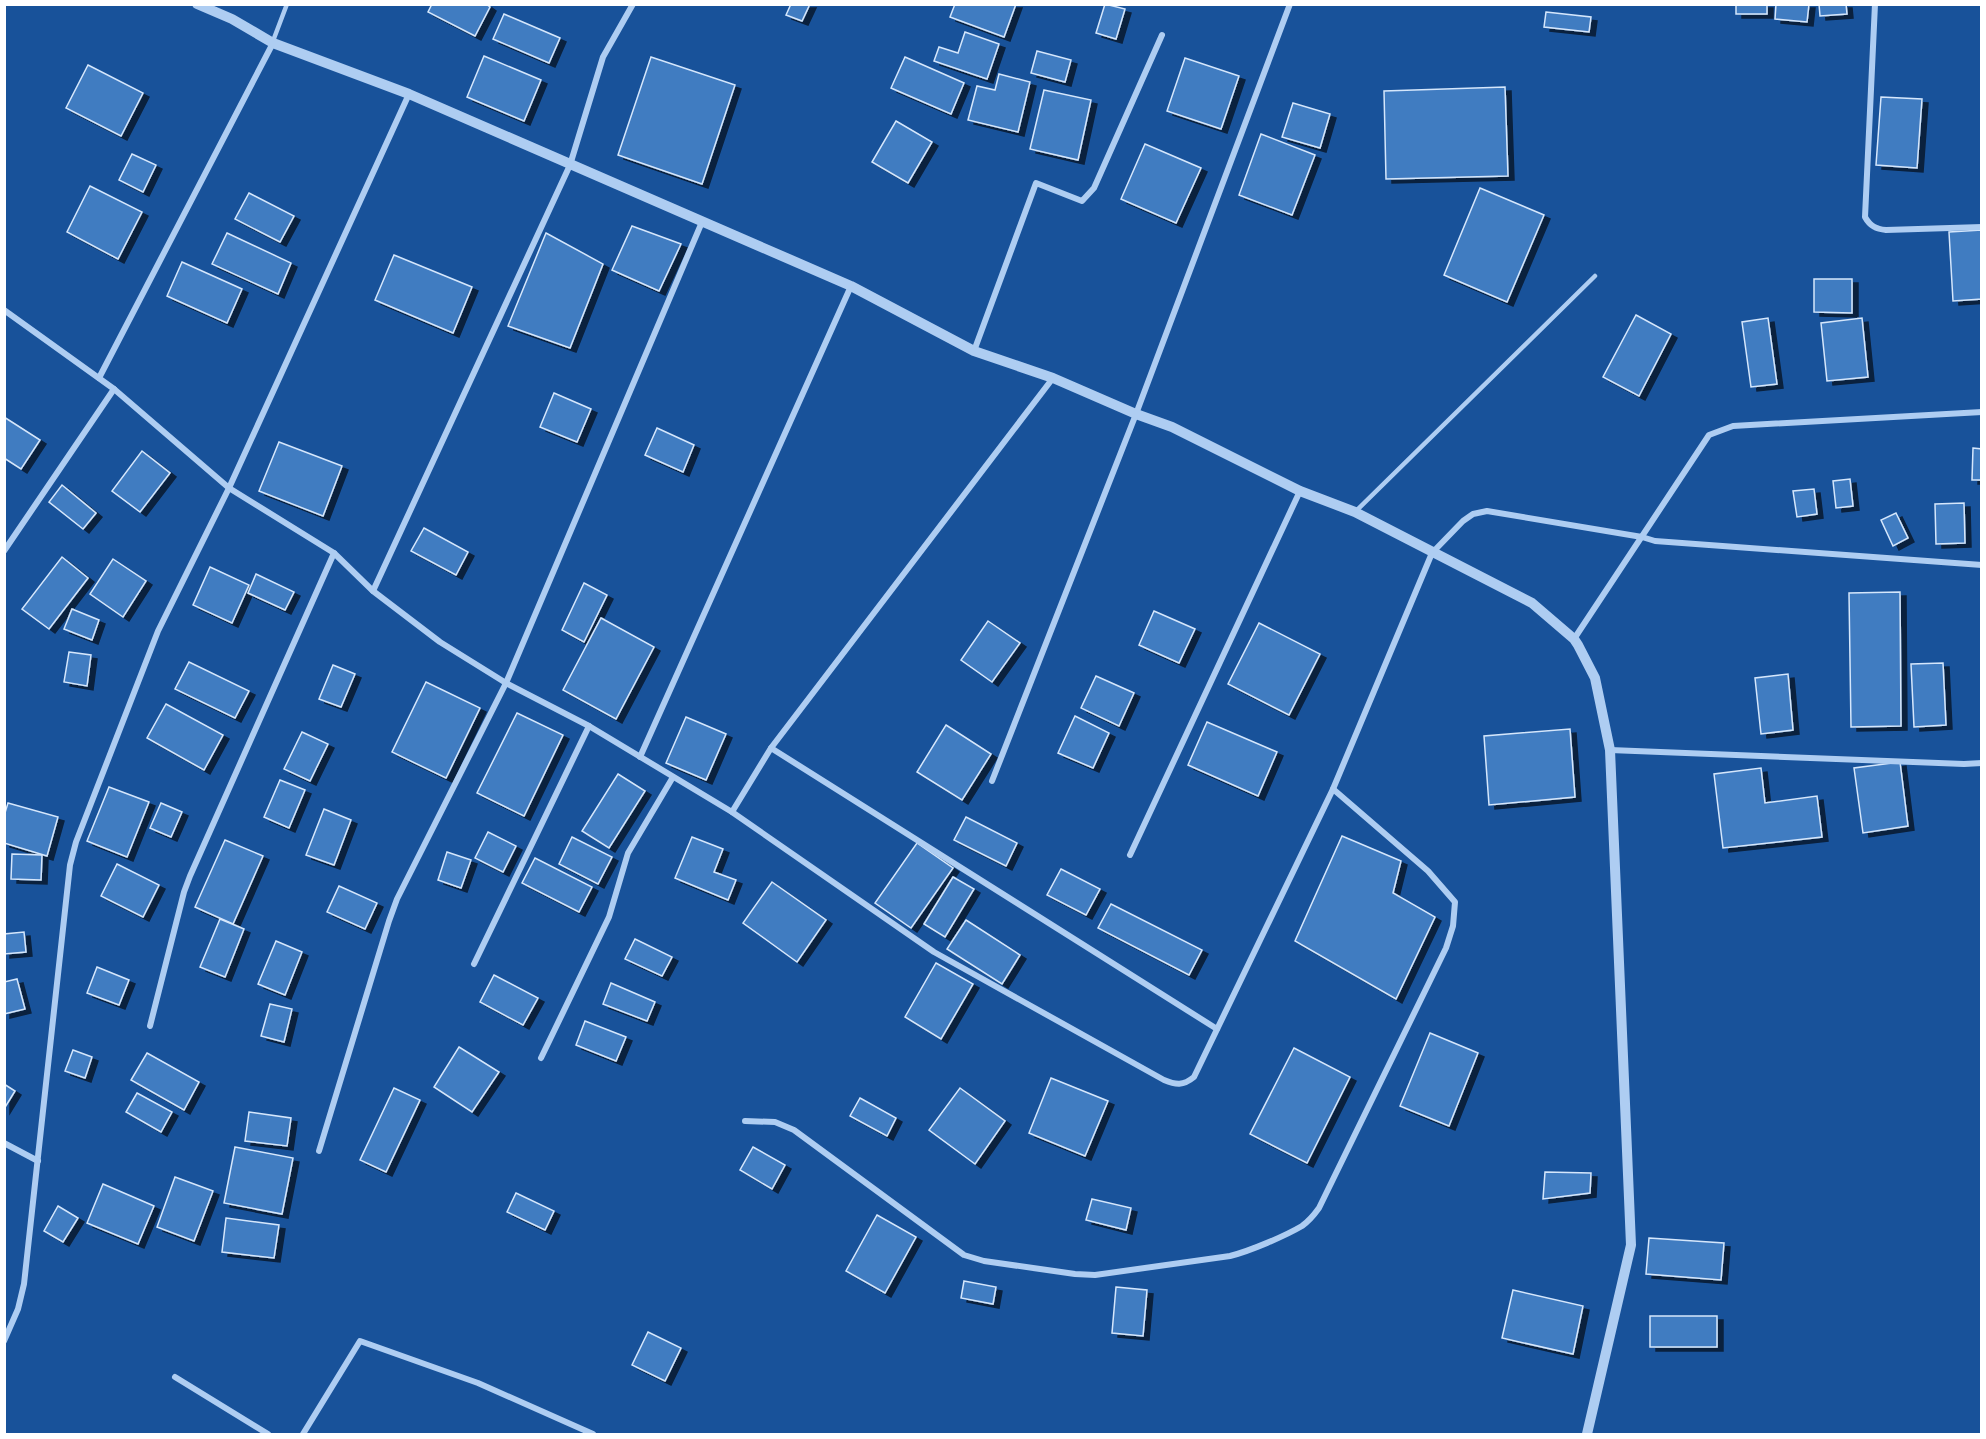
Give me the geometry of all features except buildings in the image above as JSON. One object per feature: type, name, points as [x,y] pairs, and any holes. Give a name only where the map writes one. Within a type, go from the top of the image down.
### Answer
[{"type":"street","points":[[197,4],[232,19],[273,43],[409,94],[851,286],[974,351],[1053,378],[1172,427],[1300,491],[1355,512],[1532,603],[1574,639],[1594,678],[1610,750],[1631,1245],[1587,1434]]},
{"type":"street","points":[[373,591],[570,165],[603,57],[633,4]]},
{"type":"street","points":[[992,781],[1136,414],[1290,4]]},
{"type":"street","points":[[1875,4],[1865,217],[1869,224],[1886,230],[1982,227]]},
{"type":"street","points":[[974,351],[1036,183],[1082,201],[1094,189],[1162,35]]},
{"type":"street","points":[[99,378],[273,43]]},
{"type":"street","points":[[4,1341],[18,1309],[24,1284],[70,865],[76,842],[156,637],[229,488],[409,94]]},
{"type":"street","points":[[319,1151],[397,899],[506,683],[702,222]]},
{"type":"street","points":[[640,757],[851,286]]},
{"type":"street","points":[[4,310],[114,389],[229,488],[334,553],[373,591],[440,642],[506,683],[589,726],[732,812],[934,952],[1176,1085],[1186,1083],[1194,1077],[1333,789],[1432,553],[1463,521],[1473,514],[1487,511],[1655,541],[1982,565]]},
{"type":"street","points":[[732,812],[771,748],[1053,378]]},
{"type":"street","points":[[4,550],[114,389]]},
{"type":"street","points":[[1574,639],[1709,435],[1733,426],[1982,412]]},
{"type":"street","points":[[1130,855],[1300,491]]},
{"type":"street","points":[[150,1026],[190,876],[334,553]]},
{"type":"street","points":[[474,964],[589,726]]},
{"type":"street","points":[[771,748],[1217,1029]]},
{"type":"street","points":[[1610,750],[1982,763]]},
{"type":"street","points":[[541,1058],[609,917],[628,853],[673,777]]},
{"type":"street","points":[[745,1121],[775,1122],[794,1130],[964,1255],[984,1261],[1095,1275],[1243,1253],[1302,1226],[1319,1208],[1446,948],[1453,926],[1455,902],[1428,871],[1333,789]]},
{"type":"street","points":[[4,1143],[38,1161]]},
{"type":"street","points":[[303,1434],[360,1341],[478,1383],[581,1432],[593,1434]]},
{"type":"street","points":[[175,1377],[268,1434]]},
{"type":"lane","points":[[273,43],[287,4]]},
{"type":"lane","points":[[1355,512],[1595,276]]}]
